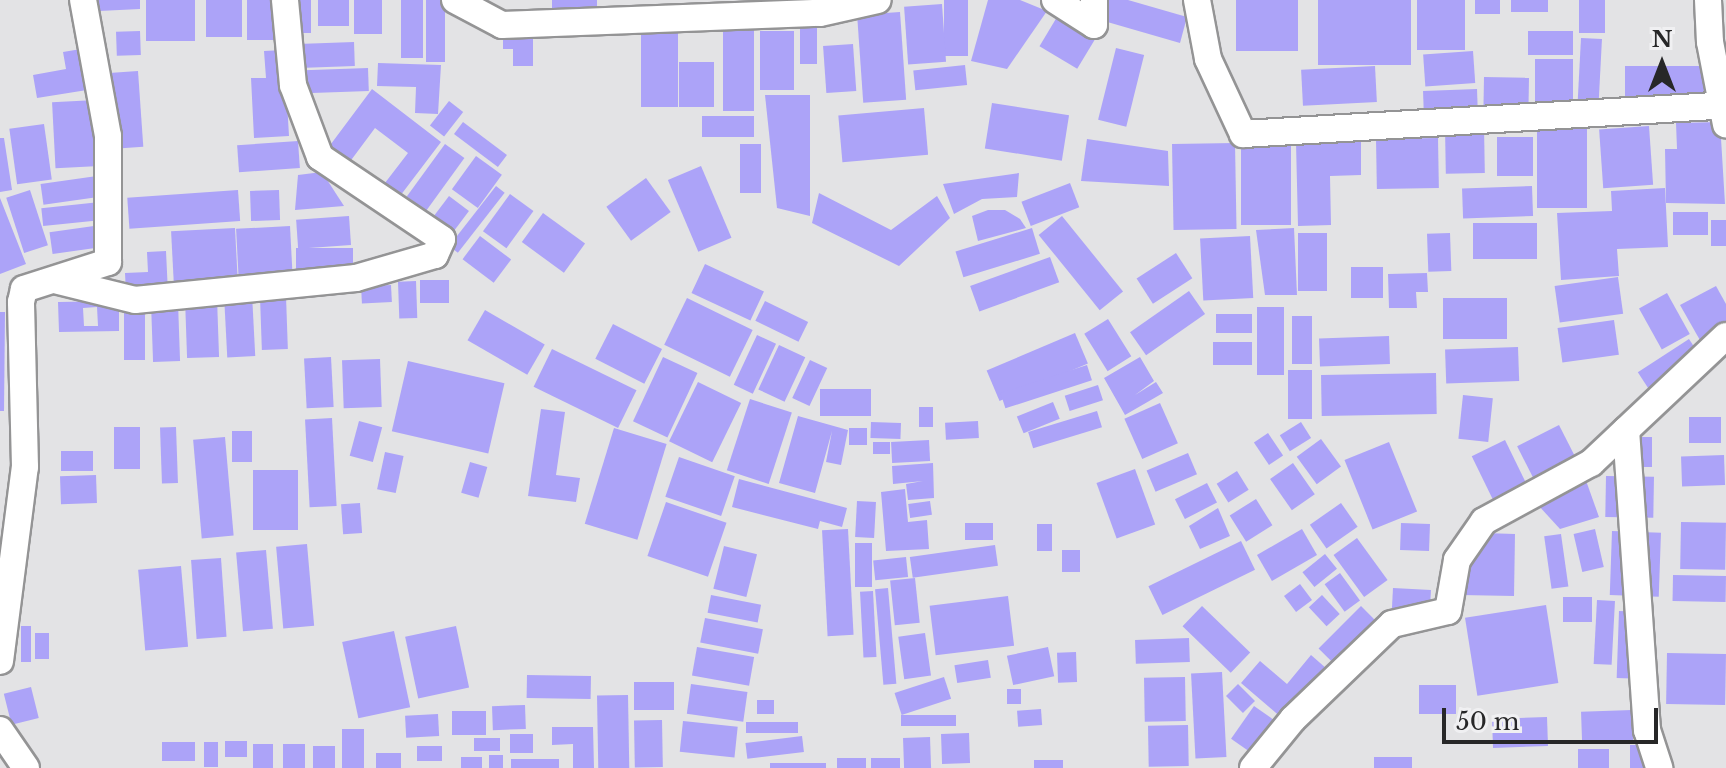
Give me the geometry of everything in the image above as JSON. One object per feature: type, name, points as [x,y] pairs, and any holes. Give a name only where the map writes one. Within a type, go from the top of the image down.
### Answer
[{"type":"street","points":[[0,661],[25,467],[21,302],[24,289],[58,281],[108,262],[108,136],[83,0]]},
{"type":"street","points":[[58,281],[135,300],[356,278],[435,255],[442,239],[320,157],[293,85],[285,0]]},
{"type":"street","points":[[455,0],[502,25],[820,7],[878,0]]},
{"type":"street","points":[[1055,0],[1094,25],[1094,0]]},
{"type":"street","points":[[1197,0],[1208,59],[1243,134],[1725,111],[1710,42],[1708,0]]},
{"type":"street","points":[[1253,768],[1293,719],[1392,624],[1448,611],[1457,560],[1484,521],[1591,463],[1726,336]]},
{"type":"street","points":[[1626,430],[1647,730],[1659,768]]},
{"type":"street","points":[[0,730],[26,768]]},
{"type":"building","points":[[98,0],[140,0],[140,9],[99,11]]},
{"type":"building","points":[[146,0],[195,0],[195,41],[146,41]]},
{"type":"building","points":[[206,0],[242,0],[242,37],[206,37]]},
{"type":"building","points":[[247,0],[278,0],[278,40],[247,40]]},
{"type":"building","points":[[292,0],[311,0],[311,33],[292,33]]},
{"type":"building","points":[[318,0],[349,0],[349,26],[318,26]]},
{"type":"building","points":[[354,0],[382,0],[382,34],[354,34]]},
{"type":"building","points":[[401,0],[423,0],[423,58],[401,58]]},
{"type":"building","points":[[426,0],[445,0],[445,62],[426,62]]},
{"type":"building","points":[[552,0],[597,0],[597,10],[552,10]]},
{"type":"building","points":[[944,0],[968,0],[968,56],[944,56]]},
{"type":"building","points":[[988,0],[1020,0],[1047,11],[1007,69],[971,61]]},
{"type":"building","points":[[1102,0],[1128,0],[1187,17],[1180,43],[1097,19]]},
{"type":"building","points":[[1236,0],[1298,0],[1298,51],[1236,51]]},
{"type":"building","points":[[1318,0],[1411,0],[1411,65],[1318,65]]},
{"type":"building","points":[[1417,0],[1465,0],[1465,50],[1417,50]]},
{"type":"building","points":[[1475,0],[1500,0],[1500,14],[1475,14]]},
{"type":"building","points":[[1511,0],[1548,0],[1548,12],[1511,12]]},
{"type":"building","points":[[1579,0],[1605,0],[1605,33],[1579,33]]},
{"type":"building","points":[[942,4],[946,62],[908,65],[904,7]]},
{"type":"building","points":[[900,12],[906,100],[863,103],[857,15]]},
{"type":"building","points":[[1057,17],[1095,40],[1077,69],[1039,46]]},
{"type":"building","points":[[800,23],[817,23],[817,64],[800,64]]},
{"type":"building","points":[[641,27],[678,27],[678,107],[641,107]]},
{"type":"building","points":[[503,28],[533,28],[533,66],[513,66],[513,49],[503,49]]},
{"type":"building","points":[[723,28],[754,28],[754,111],[723,111]]},
{"type":"building","points":[[140,31],[141,55],[117,56],[116,32]]},
{"type":"building","points":[[760,31],[794,31],[794,90],[760,90]]},
{"type":"building","points":[[1528,31],[1573,31],[1573,55],[1528,55]]},
{"type":"building","points":[[1581,38],[1602,39],[1598,110],[1577,109]]},
{"type":"building","points":[[354,42],[355,66],[299,68],[298,44]]},
{"type":"building","points":[[853,44],[856,91],[826,93],[823,46]]},
{"type":"building","points":[[1116,48],[1144,55],[1126,127],[1098,120]]},
{"type":"building","points":[[81,49],[87,90],[37,98],[33,75],[66,69],[63,52]]},
{"type":"building","points":[[284,50],[289,136],[254,138],[251,78],[266,78],[264,51]]},
{"type":"building","points":[[1473,51],[1475,83],[1425,86],[1423,54]]},
{"type":"building","points":[[1535,59],[1573,59],[1573,101],[1535,101]]},
{"type":"building","points":[[679,62],[714,62],[714,107],[679,107]]},
{"type":"building","points":[[378,63],[441,65],[438,114],[415,113],[416,87],[377,86]]},
{"type":"building","points":[[965,65],[967,85],[915,90],[913,70]]},
{"type":"building","points":[[1375,66],[1377,102],[1303,106],[1301,70]]},
{"type":"building","points":[[1625,66],[1706,66],[1706,101],[1625,101]]},
{"type":"building","points":[[368,68],[369,91],[298,93],[297,70]]},
{"type":"building","points":[[138,71],[143,147],[114,149],[109,73]]},
{"type":"building","points":[[1484,77],[1529,78],[1528,113],[1483,112]]},
{"type":"building","points":[[372,89],[441,142],[394,204],[378,192],[408,153],[375,128],[346,167],[325,152]]},
{"type":"building","points":[[1477,89],[1478,116],[1424,118],[1423,91]]},
{"type":"building","points":[[765,95],[810,95],[810,216],[777,208]]},
{"type":"building","points":[[96,100],[99,166],[56,168],[52,102]]},
{"type":"building","points":[[449,101],[463,112],[444,137],[430,125]]},
{"type":"building","points":[[992,103],[1069,115],[1062,161],[985,148]]},
{"type":"building","points":[[924,108],[928,155],[842,162],[838,115]]},
{"type":"building","points":[[702,116],[754,116],[754,137],[702,137]]},
{"type":"building","points":[[463,122],[507,155],[498,167],[454,134]]},
{"type":"building","points":[[1720,122],[1725,204],[1666,203],[1665,149],[1677,149],[1676,123]]},
{"type":"building","points":[[44,124],[52,179],[17,184],[9,129]]},
{"type":"building","points":[[1484,126],[1485,173],[1446,174],[1445,127]]},
{"type":"building","points":[[1649,126],[1653,185],[1603,188],[1599,129]]},
{"type":"building","points":[[1537,127],[1587,127],[1587,208],[1537,208]]},
{"type":"building","points":[[1497,137],[1533,137],[1533,176],[1497,176]]},
{"type":"building","points":[[0,138],[4,138],[12,190],[0,192]]},
{"type":"building","points":[[1438,138],[1439,188],[1377,189],[1376,139]]},
{"type":"building","points":[[1087,139],[1168,151],[1169,186],[1081,181]]},
{"type":"building","points":[[298,141],[300,168],[239,172],[237,145]]},
{"type":"building","points":[[1361,142],[1361,175],[1330,176],[1331,225],[1298,226],[1296,143]]},
{"type":"building","points":[[1235,143],[1237,229],[1174,230],[1172,144]]},
{"type":"building","points":[[445,144],[464,158],[426,211],[407,197]]},
{"type":"building","points":[[740,144],[761,144],[761,193],[740,193]]},
{"type":"building","points":[[1241,145],[1291,145],[1291,225],[1241,225]]},
{"type":"building","points":[[476,156],[502,175],[478,208],[452,189]]},
{"type":"building","points":[[701,166],[731,238],[698,252],[668,180]]},
{"type":"building","points":[[322,172],[344,206],[295,210],[298,175]]},
{"type":"building","points":[[1019,173],[1017,197],[982,199],[954,214],[943,184]]},
{"type":"building","points":[[97,176],[100,197],[43,205],[41,184]]},
{"type":"building","points":[[646,178],[671,212],[631,241],[606,207]]},
{"type":"building","points":[[1070,183],[1079,207],[1031,226],[1021,202]]},
{"type":"building","points":[[496,186],[505,193],[458,253],[449,246]]},
{"type":"building","points":[[1532,186],[1533,216],[1463,218],[1462,188]]},
{"type":"building","points":[[1665,188],[1668,247],[1617,249],[1619,276],[1561,280],[1557,213],[1612,211],[1611,191]]},
{"type":"building","points":[[30,190],[48,245],[24,253],[6,198]]},
{"type":"building","points":[[238,190],[240,221],[129,229],[127,198]]},
{"type":"building","points":[[279,190],[280,220],[251,221],[250,191]]},
{"type":"building","points":[[819,193],[891,230],[937,196],[950,218],[899,266],[812,223]]},
{"type":"building","points":[[510,194],[533,211],[506,248],[483,231]]},
{"type":"building","points":[[449,196],[469,211],[447,240],[427,225]]},
{"type":"building","points":[[0,198],[26,264],[0,274]]},
{"type":"building","points":[[100,202],[102,220],[43,226],[41,208]]},
{"type":"building","points":[[988,210],[1005,210],[1020,219],[1026,228],[978,241],[972,216]]},
{"type":"building","points":[[1673,212],[1708,212],[1708,235],[1673,235]]},
{"type":"building","points":[[543,213],[585,244],[564,273],[522,242]]},
{"type":"building","points":[[349,216],[351,245],[298,249],[296,220]]},
{"type":"building","points":[[1062,216],[1123,291],[1100,310],[1039,235]]},
{"type":"building","points":[[1711,220],[1726,220],[1726,246],[1711,246]]},
{"type":"building","points":[[1473,223],[1537,223],[1537,259],[1473,259]]},
{"type":"building","points":[[101,225],[104,247],[53,254],[50,232]]},
{"type":"building","points":[[290,226],[293,277],[239,280],[236,229]]},
{"type":"building","points":[[235,228],[238,288],[174,291],[171,231]]},
{"type":"building","points":[[1032,228],[1040,254],[963,277],[955,251]]},
{"type":"building","points":[[1294,228],[1297,295],[1265,295],[1256,230]]},
{"type":"building","points":[[1298,233],[1327,233],[1327,291],[1298,291]]},
{"type":"building","points":[[1450,233],[1451,271],[1428,272],[1427,234]]},
{"type":"building","points":[[480,236],[511,259],[494,283],[463,259]]},
{"type":"building","points":[[1250,236],[1253,298],[1203,301],[1200,239]]},
{"type":"building","points":[[296,248],[353,248],[353,270],[296,270]]},
{"type":"building","points":[[166,251],[168,293],[126,294],[125,273],[148,272],[147,252]]},
{"type":"building","points":[[1176,253],[1192,278],[1153,304],[1137,279]]},
{"type":"building","points":[[1050,257],[1059,282],[979,311],[970,286]]},
{"type":"building","points":[[705,264],[764,291],[750,320],[691,293]]},
{"type":"building","points":[[1351,267],[1383,267],[1383,298],[1351,298]]},
{"type":"building","points":[[1427,273],[1428,292],[1416,292],[1417,308],[1389,308],[1388,274]]},
{"type":"building","points":[[1618,277],[1623,314],[1560,323],[1555,286]]},
{"type":"building","points":[[420,280],[449,280],[449,303],[420,303]]},
{"type":"building","points":[[416,281],[417,318],[399,319],[398,282]]},
{"type":"building","points":[[391,285],[392,302],[362,304],[361,287]]},
{"type":"building","points":[[1716,286],[1726,304],[1726,328],[1701,342],[1680,305]]},
{"type":"building","points":[[1189,291],[1205,314],[1146,355],[1130,332]]},
{"type":"building","points":[[1667,293],[1690,334],[1662,350],[1639,309]]},
{"type":"building","points":[[252,294],[255,356],[227,357],[224,295]]},
{"type":"building","points":[[286,296],[288,349],[262,350],[260,297]]},
{"type":"building","points":[[217,298],[219,357],[187,358],[185,299]]},
{"type":"building","points":[[687,298],[753,330],[730,377],[664,345]]},
{"type":"building","points":[[1443,298],[1507,298],[1507,339],[1443,339]]},
{"type":"building","points":[[119,301],[119,331],[59,332],[58,302]],"holes":[[[97,307],[98,326],[84,326],[83,308]]]},
{"type":"building","points":[[765,301],[808,322],[798,342],[755,321]]},
{"type":"building","points":[[178,302],[180,361],[153,362],[151,303]]},
{"type":"building","points":[[124,304],[145,304],[145,360],[124,360]]},
{"type":"building","points":[[1257,307],[1284,307],[1284,375],[1257,375]]},
{"type":"building","points":[[485,310],[545,344],[527,375],[468,340]]},
{"type":"building","points":[[0,312],[5,312],[4,411],[0,411]]},
{"type":"building","points":[[1216,314],[1252,314],[1252,333],[1216,333]]},
{"type":"building","points":[[1292,316],[1312,316],[1312,364],[1292,364]]},
{"type":"building","points":[[1108,319],[1131,356],[1108,371],[1084,334]]},
{"type":"building","points":[[1614,320],[1619,355],[1562,363],[1558,328]]},
{"type":"building","points":[[613,324],[662,349],[644,384],[595,359]]},
{"type":"building","points":[[1075,333],[1088,363],[1000,401],[987,371]]},
{"type":"building","points":[[757,335],[776,344],[753,394],[734,385]]},
{"type":"building","points":[[1389,336],[1390,364],[1320,366],[1319,338]]},
{"type":"building","points":[[1689,339],[1700,356],[1649,389],[1638,372]]},
{"type":"building","points":[[1213,342],[1252,342],[1252,365],[1213,365]]},
{"type":"building","points":[[779,345],[805,357],[785,402],[758,389]]},
{"type":"building","points":[[1518,347],[1519,381],[1446,384],[1445,350]]},
{"type":"building","points":[[552,349],[636,390],[618,428],[534,387]]},
{"type":"building","points":[[331,357],[334,407],[307,408],[304,358]]},
{"type":"building","points":[[663,357],[697,373],[667,437],[633,421]]},
{"type":"building","points":[[1140,357],[1154,381],[1135,395],[1156,382],[1163,393],[1125,415],[1104,378]]},
{"type":"building","points":[[380,359],[382,407],[344,408],[342,360]]},
{"type":"building","points":[[810,360],[827,368],[809,406],[792,398]]},
{"type":"building","points":[[408,361],[504,383],[488,453],[392,431]]},
{"type":"building","points":[[1087,365],[1092,380],[1005,408],[1000,393]]},
{"type":"building","points":[[1288,370],[1312,370],[1312,419],[1288,419]]},
{"type":"building","points":[[1436,373],[1437,414],[1322,416],[1321,375]]},
{"type":"building","points":[[698,382],[741,403],[712,462],[669,441]]},
{"type":"building","points":[[1098,385],[1103,400],[1070,411],[1065,396]]},
{"type":"building","points":[[820,389],[871,389],[871,416],[820,416]]},
{"type":"building","points":[[1463,395],[1493,398],[1488,442],[1458,439]]},
{"type":"building","points":[[750,399],[792,413],[769,484],[727,470]]},
{"type":"building","points":[[1053,402],[1060,419],[1024,433],[1017,417]]},
{"type":"building","points":[[1160,403],[1178,443],[1142,459],[1124,419]]},
{"type":"building","points":[[919,407],[933,407],[933,427],[919,427]]},
{"type":"building","points":[[541,409],[565,412],[556,475],[580,478],[576,502],[528,496]]},
{"type":"building","points":[[1097,411],[1102,427],[1033,448],[1028,432]]},
{"type":"building","points":[[798,416],[848,430],[841,465],[826,462],[832,431],[815,493],[779,483]]},
{"type":"building","points":[[1689,417],[1721,417],[1721,443],[1689,443]]},
{"type":"building","points":[[332,418],[337,506],[310,507],[305,419]]},
{"type":"building","points":[[359,421],[382,427],[373,462],[350,456]]},
{"type":"building","points":[[978,421],[979,438],[946,440],[945,423]]},
{"type":"building","points":[[871,422],[901,423],[900,439],[870,438]]},
{"type":"building","points":[[1301,422],[1311,438],[1290,451],[1280,435]]},
{"type":"building","points":[[1559,425],[1578,462],[1536,484],[1517,446]]},
{"type":"building","points":[[114,427],[140,427],[140,469],[114,469]]},
{"type":"building","points":[[176,427],[178,483],[162,484],[160,428]]},
{"type":"building","points":[[614,428],[667,444],[637,540],[585,524]]},
{"type":"building","points":[[849,428],[867,428],[867,445],[849,445]]},
{"type":"building","points":[[232,431],[252,431],[252,462],[232,462]]},
{"type":"building","points":[[1268,433],[1283,455],[1269,465],[1254,443]]},
{"type":"building","points":[[225,437],[234,536],[202,538],[193,440]]},
{"type":"building","points":[[1629,437],[1652,437],[1652,467],[1629,467]]},
{"type":"building","points":[[1321,439],[1341,467],[1317,484],[1297,457]]},
{"type":"building","points":[[929,440],[930,461],[892,463],[891,442]]},
{"type":"building","points":[[1505,440],[1526,484],[1493,500],[1472,456]]},
{"type":"building","points":[[873,442],[890,442],[890,454],[873,454]]},
{"type":"building","points":[[1389,442],[1417,512],[1373,530],[1344,460]]},
{"type":"building","points":[[61,451],[93,451],[93,471],[61,471]]},
{"type":"building","points":[[385,452],[404,456],[396,493],[377,489]]},
{"type":"building","points":[[1188,453],[1197,474],[1156,492],[1147,471]]},
{"type":"building","points":[[1724,455],[1725,485],[1682,486],[1681,457]]},
{"type":"building","points":[[679,457],[735,476],[721,516],[665,497]]},
{"type":"building","points":[[470,462],[487,467],[478,498],[461,493]]},
{"type":"building","points":[[933,463],[934,498],[908,500],[906,484],[923,481],[893,484],[892,466]]},
{"type":"building","points":[[1293,463],[1315,494],[1292,510],[1270,479]]},
{"type":"building","points":[[1135,469],[1155,524],[1117,538],[1096,483]]},
{"type":"building","points":[[253,470],[298,470],[298,530],[253,530]]},
{"type":"building","points":[[1237,471],[1249,490],[1228,502],[1217,484]]},
{"type":"building","points":[[96,475],[97,503],[61,504],[60,476]]},
{"type":"building","points":[[1584,475],[1599,517],[1560,529],[1538,505]]},
{"type":"building","points":[[1606,476],[1654,477],[1653,518],[1605,517]]},
{"type":"building","points":[[739,479],[847,508],[842,527],[820,521],[818,529],[732,507]]},
{"type":"building","points":[[1207,483],[1217,503],[1185,519],[1175,499]]},
{"type":"building","points":[[905,489],[908,522],[927,520],[929,549],[886,551],[881,492]]},
{"type":"building","points":[[1256,499],[1272,525],[1246,542],[1230,515]]},
{"type":"building","points":[[857,501],[876,502],[874,538],[855,537]]},
{"type":"building","points":[[930,501],[932,515],[910,518],[908,504]]},
{"type":"building","points":[[666,502],[727,523],[708,577],[647,556]]},
{"type":"building","points":[[360,503],[362,533],[343,534],[341,504]]},
{"type":"building","points":[[1341,503],[1358,527],[1327,549],[1310,525]]},
{"type":"building","points":[[1218,508],[1230,536],[1200,549],[1189,526]]},
{"type":"building","points":[[1681,522],[1726,523],[1725,570],[1680,569]]},
{"type":"building","points":[[965,523],[993,523],[993,540],[965,540]]},
{"type":"building","points":[[1401,523],[1430,524],[1429,551],[1400,550]]},
{"type":"building","points":[[1037,524],[1052,524],[1052,551],[1037,551]]},
{"type":"building","points":[[848,529],[854,635],[828,636],[822,530]]},
{"type":"building","points":[[1302,529],[1317,555],[1272,581],[1257,555]]},
{"type":"building","points":[[1595,529],[1604,567],[1582,572],[1574,534]]},
{"type":"building","points":[[1612,531],[1661,533],[1659,597],[1610,595]]},
{"type":"building","points":[[1484,533],[1515,534],[1514,596],[1461,595],[1469,547]]},
{"type":"building","points":[[1561,534],[1568,586],[1552,589],[1544,536]]},
{"type":"building","points":[[1357,538],[1388,580],[1364,597],[1334,555]]},
{"type":"building","points":[[1241,541],[1255,570],[1162,615],[1148,586]]},
{"type":"building","points":[[855,543],[872,543],[872,587],[855,587]]},
{"type":"building","points":[[307,544],[314,626],[283,628],[276,547]]},
{"type":"building","points":[[995,545],[998,566],[913,578],[910,557]]},
{"type":"building","points":[[724,546],[757,554],[746,597],[713,589]]},
{"type":"building","points":[[266,550],[273,629],[243,631],[236,553]]},
{"type":"building","points":[[1062,550],[1080,550],[1080,572],[1062,572]]},
{"type":"building","points":[[1325,554],[1337,569],[1314,587],[1302,572]]},
{"type":"building","points":[[906,557],[908,577],[875,580],[873,560]]},
{"type":"building","points":[[221,558],[227,637],[197,639],[191,560]]},
{"type":"building","points":[[181,566],[188,647],[145,650],[138,570]]},
{"type":"building","points":[[1340,573],[1360,601],[1345,612],[1325,584]]},
{"type":"building","points":[[1673,575],[1726,576],[1726,602],[1673,601]]},
{"type":"building","points":[[915,578],[920,623],[895,625],[890,581]]},
{"type":"building","points":[[1300,584],[1312,600],[1296,612],[1284,596]]},
{"type":"building","points":[[888,588],[896,684],[883,685],[875,589]]},
{"type":"building","points":[[1393,588],[1431,590],[1430,612],[1392,610]]},
{"type":"building","points":[[873,591],[876,657],[863,658],[860,592]]},
{"type":"building","points":[[711,595],[761,605],[758,622],[708,613]]},
{"type":"building","points":[[1322,595],[1340,614],[1327,626],[1309,607]]},
{"type":"building","points":[[1008,596],[1014,646],[936,655],[930,606]]},
{"type":"building","points":[[1563,597],[1592,597],[1592,622],[1563,622]]},
{"type":"building","points":[[1597,600],[1615,601],[1612,665],[1594,664]]},
{"type":"building","points":[[1546,605],[1558,683],[1477,696],[1465,618]]},
{"type":"building","points":[[1202,606],[1250,653],[1231,673],[1183,626]]},
{"type":"building","points":[[1361,606],[1375,620],[1333,663],[1319,648]]},
{"type":"building","points":[[1619,611],[1648,612],[1646,679],[1617,678]]},
{"type":"building","points":[[705,618],[763,629],[758,654],[700,643]]},
{"type":"building","points":[[21,626],[31,626],[31,662],[21,662]]},
{"type":"building","points":[[456,626],[469,688],[418,698],[405,637]]},
{"type":"building","points":[[394,631],[410,707],[358,718],[342,642]]},
{"type":"building","points":[[35,633],[49,633],[49,659],[35,659]]},
{"type":"building","points":[[925,633],[931,676],[904,679],[898,637]]},
{"type":"building","points":[[1189,638],[1190,662],[1136,664],[1135,640]]},
{"type":"building","points":[[697,647],[754,657],[749,686],[692,676]]},
{"type":"building","points":[[1048,647],[1054,676],[1013,685],[1007,656]]},
{"type":"building","points":[[1076,652],[1077,682],[1058,683],[1057,653]]},
{"type":"building","points":[[1667,653],[1726,654],[1725,705],[1666,704]]},
{"type":"building","points":[[1311,655],[1327,669],[1283,719],[1241,683],[1260,661],[1287,684]]},
{"type":"building","points":[[988,660],[991,678],[957,683],[954,665]]},
{"type":"building","points":[[1222,672],[1226,757],[1195,759],[1191,674]]},
{"type":"building","points":[[527,675],[591,676],[591,699],[527,698]]},
{"type":"building","points":[[944,677],[951,699],[902,715],[895,693]]},
{"type":"building","points":[[1185,677],[1186,721],[1145,722],[1144,678]]},
{"type":"building","points":[[634,682],[674,682],[674,710],[634,710]]},
{"type":"building","points":[[691,684],[747,692],[743,722],[687,714]]},
{"type":"building","points":[[1238,684],[1255,701],[1243,713],[1226,696]]},
{"type":"building","points":[[1419,685],[1456,685],[1456,714],[1419,714]]},
{"type":"building","points":[[31,687],[39,718],[12,725],[4,694]]},
{"type":"building","points":[[1007,689],[1021,689],[1021,704],[1007,704]]},
{"type":"building","points":[[628,695],[629,768],[598,768],[597,696]]},
{"type":"building","points":[[757,700],[774,700],[774,714],[757,714]]},
{"type":"building","points":[[525,705],[526,729],[493,730],[492,706]]},
{"type":"building","points":[[1254,706],[1277,722],[1254,755],[1231,739]]},
{"type":"building","points":[[1041,709],[1042,725],[1018,727],[1017,711]]},
{"type":"building","points":[[1632,710],[1633,740],[1582,742],[1581,712]]},
{"type":"building","points":[[452,711],[486,711],[486,735],[452,735]]},
{"type":"building","points":[[438,714],[439,736],[406,738],[405,716]]},
{"type":"building","points":[[901,715],[956,715],[956,726],[901,726]]},
{"type":"building","points":[[1547,717],[1548,746],[1493,748],[1492,719]]},
{"type":"building","points":[[634,720],[662,720],[663,767],[635,767]]},
{"type":"building","points":[[683,721],[738,727],[734,758],[680,752]]},
{"type":"building","points":[[746,722],[798,722],[798,733],[746,733]]},
{"type":"building","points":[[1188,725],[1189,766],[1149,767],[1148,726]]},
{"type":"building","points":[[552,727],[593,727],[594,768],[573,768],[573,744],[552,745]]},
{"type":"building","points":[[342,729],[364,729],[364,768],[342,768]]},
{"type":"building","points":[[969,733],[970,763],[942,764],[941,734]]},
{"type":"building","points":[[510,734],[533,734],[533,753],[510,753]]},
{"type":"building","points":[[802,736],[804,752],[747,759],[745,743]]},
{"type":"building","points":[[930,737],[931,768],[904,768],[903,738]]},
{"type":"building","points":[[474,738],[500,738],[500,751],[474,751]]},
{"type":"building","points":[[225,741],[247,741],[247,757],[225,757]]},
{"type":"building","points":[[162,742],[195,742],[195,761],[162,761]]},
{"type":"building","points":[[204,742],[218,742],[218,767],[204,767]]},
{"type":"building","points":[[253,744],[273,744],[273,768],[253,768]]},
{"type":"building","points":[[283,744],[305,744],[305,768],[283,768]]},
{"type":"building","points":[[1630,745],[1655,745],[1655,768],[1630,768]]},
{"type":"building","points":[[313,746],[335,746],[335,768],[313,768]]},
{"type":"building","points":[[417,746],[442,746],[442,761],[417,761]]},
{"type":"building","points":[[1578,749],[1609,749],[1609,768],[1578,768]]},
{"type":"building","points":[[376,753],[401,753],[401,768],[376,768]]},
{"type":"building","points":[[489,755],[503,755],[503,768],[489,768]]},
{"type":"building","points":[[461,757],[482,757],[482,768],[461,768]]},
{"type":"building","points":[[1374,757],[1412,757],[1412,768],[1374,768]]},
{"type":"building","points":[[837,758],[866,758],[866,768],[837,768]]},
{"type":"building","points":[[871,758],[900,758],[900,768],[871,768]]},
{"type":"building","points":[[511,759],[559,759],[559,768],[511,768]]},
{"type":"building","points":[[1034,760],[1063,760],[1063,768],[1034,768]]},
{"type":"building","points":[[770,763],[826,763],[826,768],[770,768]]}]
